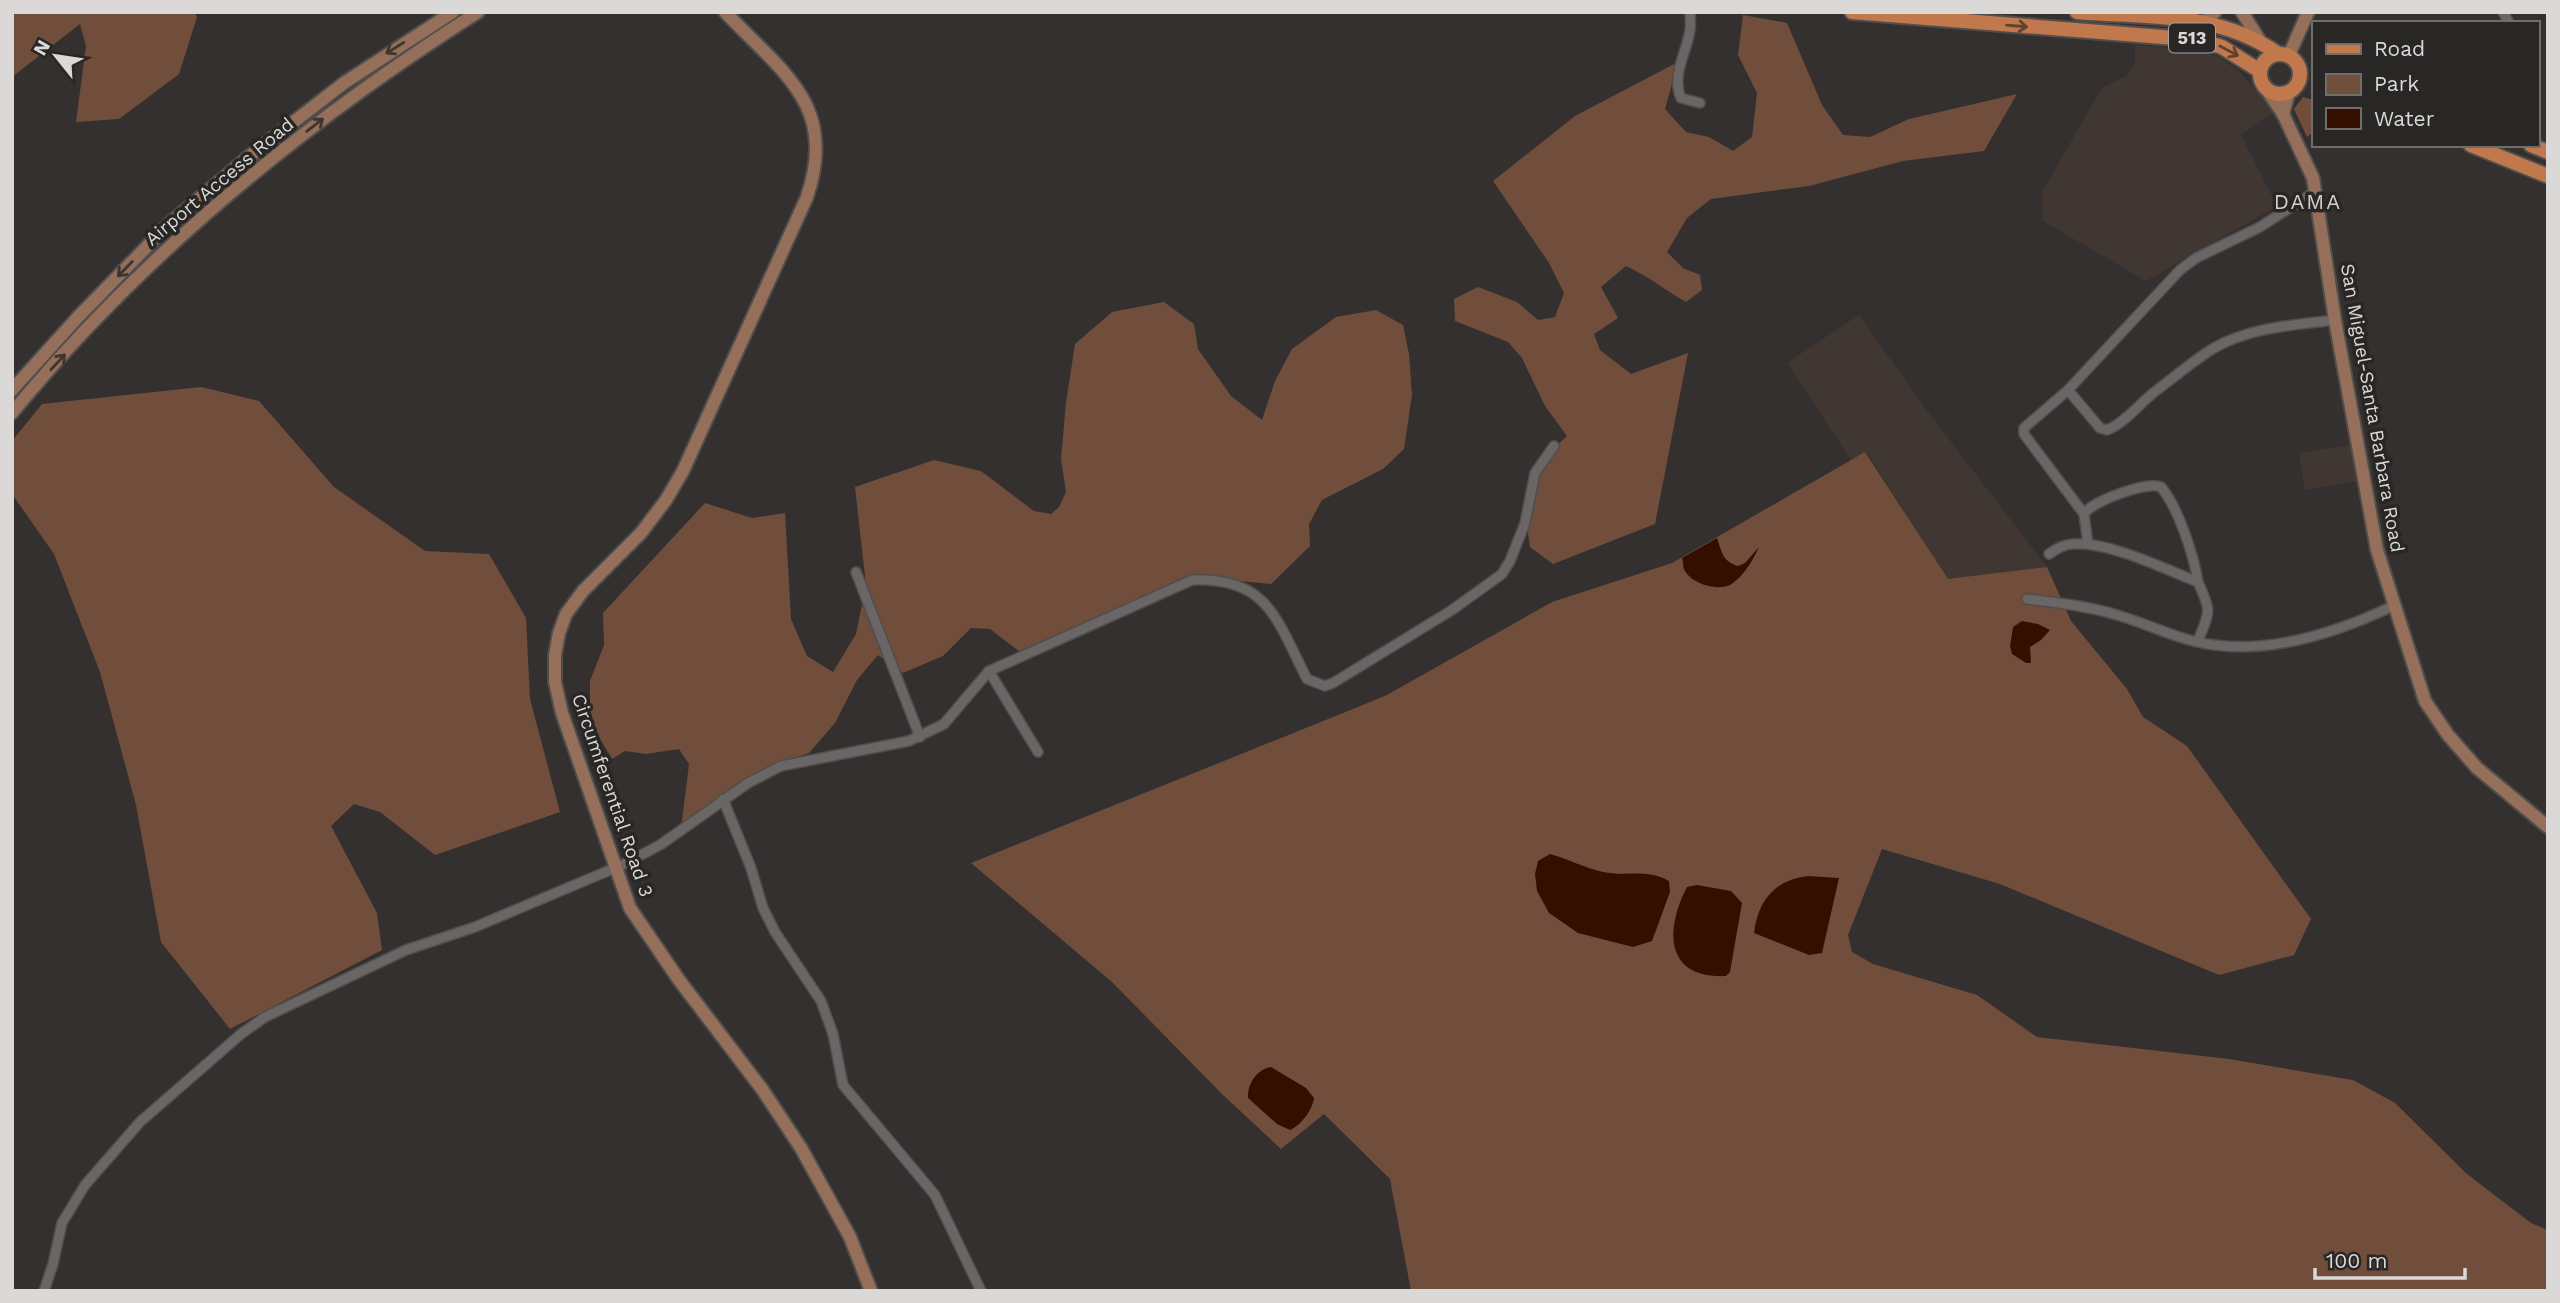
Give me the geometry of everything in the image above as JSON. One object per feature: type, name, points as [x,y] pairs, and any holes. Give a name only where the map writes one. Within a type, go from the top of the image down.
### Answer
[{"type":"main road","name":"Airport Access Road","points":[[12,390],[143,243],[344,83],[453,12]]},
{"type":"main road","name":"Airport Access Road","points":[[12,413],[87,330],[161,263],[213,207],[345,101],[478,12]]},
{"type":"main road","name":"Circumferential Road 3","points":[[725,12],[793,84],[806,102],[816,132],[816,173],[683,471],[666,500],[641,533],[575,600],[559,633],[555,655],[555,682],[562,713],[630,908],[762,1089],[801,1149],[850,1237],[870,1291]]},
{"type":"main road","name":"513","points":[[1852,12],[2191,38],[2210,42],[2243,58],[2260,71]]},
{"type":"main road","name":"513","points":[[2077,12],[2209,17],[2288,57]]},
{"type":"main road","points":[[2242,12],[2260,41]]},
{"type":"main road","points":[[2288,57],[2308,12]]},
{"type":"main road","points":[[2115,34],[2116,15]]},
{"type":"main road","points":[[2283,114],[2301,71],[2288,57]]},
{"type":"main road","points":[[2312,67],[2288,57],[2266,60],[2260,71],[2264,86],[2276,94],[2312,87]]},
{"type":"main road","name":"San Miguel-Santa Barbara Road","points":[[2264,86],[2283,114],[2314,177],[2335,320],[2377,550],[2426,701],[2448,735],[2477,768],[2548,827]]},
{"type":"main road","points":[[2483,147],[2506,151],[2548,176]]},
{"type":"street","points":[[1690,12],[1690,30],[1679,70],[1678,92],[1681,98],[1700,103]]},
{"type":"street","points":[[2088,544],[2084,514],[2024,434],[2026,426],[2068,390],[2180,270],[2196,258],[2260,228],[2316,191]]},
{"type":"street","points":[[2068,390],[2100,428],[2107,430],[2215,348],[2270,328],[2335,320]]},
{"type":"street","points":[[44,1291],[62,1223],[85,1185],[140,1122],[241,1034],[275,1012],[406,950],[475,927],[615,868],[660,845],[723,799],[781,766],[920,737],[944,724],[989,671],[1192,580],[1214,579],[1233,583],[1266,603],[1307,679],[1325,686],[1333,683],[1452,610],[1502,573],[1510,561],[1525,523],[1535,473],[1554,446]]},
{"type":"street","points":[[2084,514],[2088,508],[2104,500],[2150,485],[2161,487],[2189,544],[2198,582],[2207,599],[2209,609],[2198,641]]},
{"type":"street","points":[[2049,554],[2071,543],[2088,544],[2109,549],[2198,582]]},
{"type":"street","points":[[856,572],[920,737]]},
{"type":"street","points":[[2027,599],[2078,606],[2117,615],[2198,641],[2240,647],[2268,644],[2361,621],[2395,605]]},
{"type":"street","points":[[989,671],[1038,752]]},
{"type":"street","points":[[723,799],[751,868],[763,908],[775,932],[821,1001],[833,1034],[843,1085],[935,1195],[981,1291]]},
{"type":"shaded area","points":[[2135,45],[2197,50],[2219,57],[2240,72],[2274,111],[2241,135],[2277,206],[2146,281],[2043,221],[2042,192],[2102,88],[2128,75],[2135,64]]},
{"type":"shaded area","points":[[1859,315],[1925,408],[2047,567],[1948,580],[1868,454],[1853,463],[1787,363]]},
{"type":"shaded area","points":[[2353,444],[2359,481],[2305,490],[2299,453]]},
{"type":"green space","points":[[12,12],[194,12],[197,17],[179,74],[119,119],[76,122],[86,46],[80,24],[12,77]]},
{"type":"green space","points":[[1743,15],[1787,23],[1822,105],[1843,135],[1870,137],[1909,119],[2017,94],[1984,151],[1903,161],[1809,186],[1711,199],[1687,218],[1667,252],[1683,268],[1700,275],[1702,290],[1686,302],[1626,266],[1601,287],[1618,318],[1594,334],[1600,350],[1631,374],[1688,353],[1655,524],[1553,564],[1530,547],[1525,513],[1537,464],[1567,436],[1545,406],[1522,358],[1508,342],[1455,321],[1454,299],[1478,287],[1517,302],[1538,320],[1555,317],[1564,293],[1549,263],[1493,181],[1575,116],[1678,62],[1665,109],[1686,132],[1709,137],[1733,151],[1752,137],[1757,93],[1738,55]]},
{"type":"green space","points":[[2303,97],[2312,100],[2312,133],[2307,137],[2294,109]]},
{"type":"green space","points":[[1164,302],[1194,324],[1198,349],[1231,396],[1262,420],[1275,381],[1292,349],[1336,317],[1376,310],[1403,325],[1409,354],[1412,395],[1404,449],[1383,469],[1322,500],[1309,524],[1310,546],[1271,584],[1198,577],[1024,655],[990,629],[971,628],[943,656],[903,673],[878,655],[857,680],[835,723],[809,753],[776,764],[681,829],[689,764],[679,749],[646,754],[625,751],[612,759],[590,722],[590,681],[604,645],[603,613],[705,503],[752,518],[785,513],[791,619],[807,656],[833,672],[856,634],[866,585],[855,487],[934,460],[981,471],[1034,511],[1051,514],[1059,507],[1066,492],[1061,459],[1075,344],[1112,312]]},
{"type":"green space","points":[[201,387],[259,401],[334,487],[425,551],[489,554],[526,618],[530,699],[560,812],[435,855],[380,812],[354,804],[331,826],[377,913],[382,950],[230,1029],[161,942],[136,805],[100,672],[54,554],[12,494],[12,441],[42,404]]},
{"type":"green space","points":[[1865,452],[1948,579],[2047,567],[2071,621],[2127,689],[2143,717],[2187,746],[2311,919],[2294,955],[2219,975],[2000,884],[1882,849],[1848,935],[1852,952],[1873,964],[1977,995],[2037,1037],[2229,1059],[2353,1080],[2395,1103],[2467,1174],[2531,1223],[2548,1230],[2548,1291],[1411,1291],[1390,1179],[1324,1114],[1281,1149],[1222,1094],[1112,982],[971,863],[1385,696],[1552,602],[1672,563]]},
{"type":"water","points":[[1717,538],[1726,559],[1738,566],[1745,563],[1759,547],[1741,575],[1728,586],[1714,587],[1699,583],[1684,569],[1682,558]]},
{"type":"water","points":[[2022,621],[2050,630],[2030,647],[2031,663],[2026,663],[2012,654],[2010,646],[2013,627]]},
{"type":"water","points":[[1550,854],[1603,872],[1652,875],[1669,881],[1670,892],[1652,941],[1633,947],[1578,933],[1549,913],[1537,891],[1535,874],[1538,861]]},
{"type":"water","points":[[1808,876],[1839,878],[1822,953],[1809,955],[1754,933],[1759,911],[1770,894],[1786,882]]},
{"type":"water","points":[[1697,885],[1731,891],[1742,903],[1730,972],[1726,976],[1706,975],[1691,969],[1681,960],[1675,948],[1673,934],[1680,903],[1687,887]]},
{"type":"water","points":[[1271,1067],[1306,1088],[1314,1098],[1305,1117],[1290,1130],[1277,1124],[1248,1098],[1254,1078]]},
{"type":"district","name":"DAMA","points":[[2308,202]]}]
